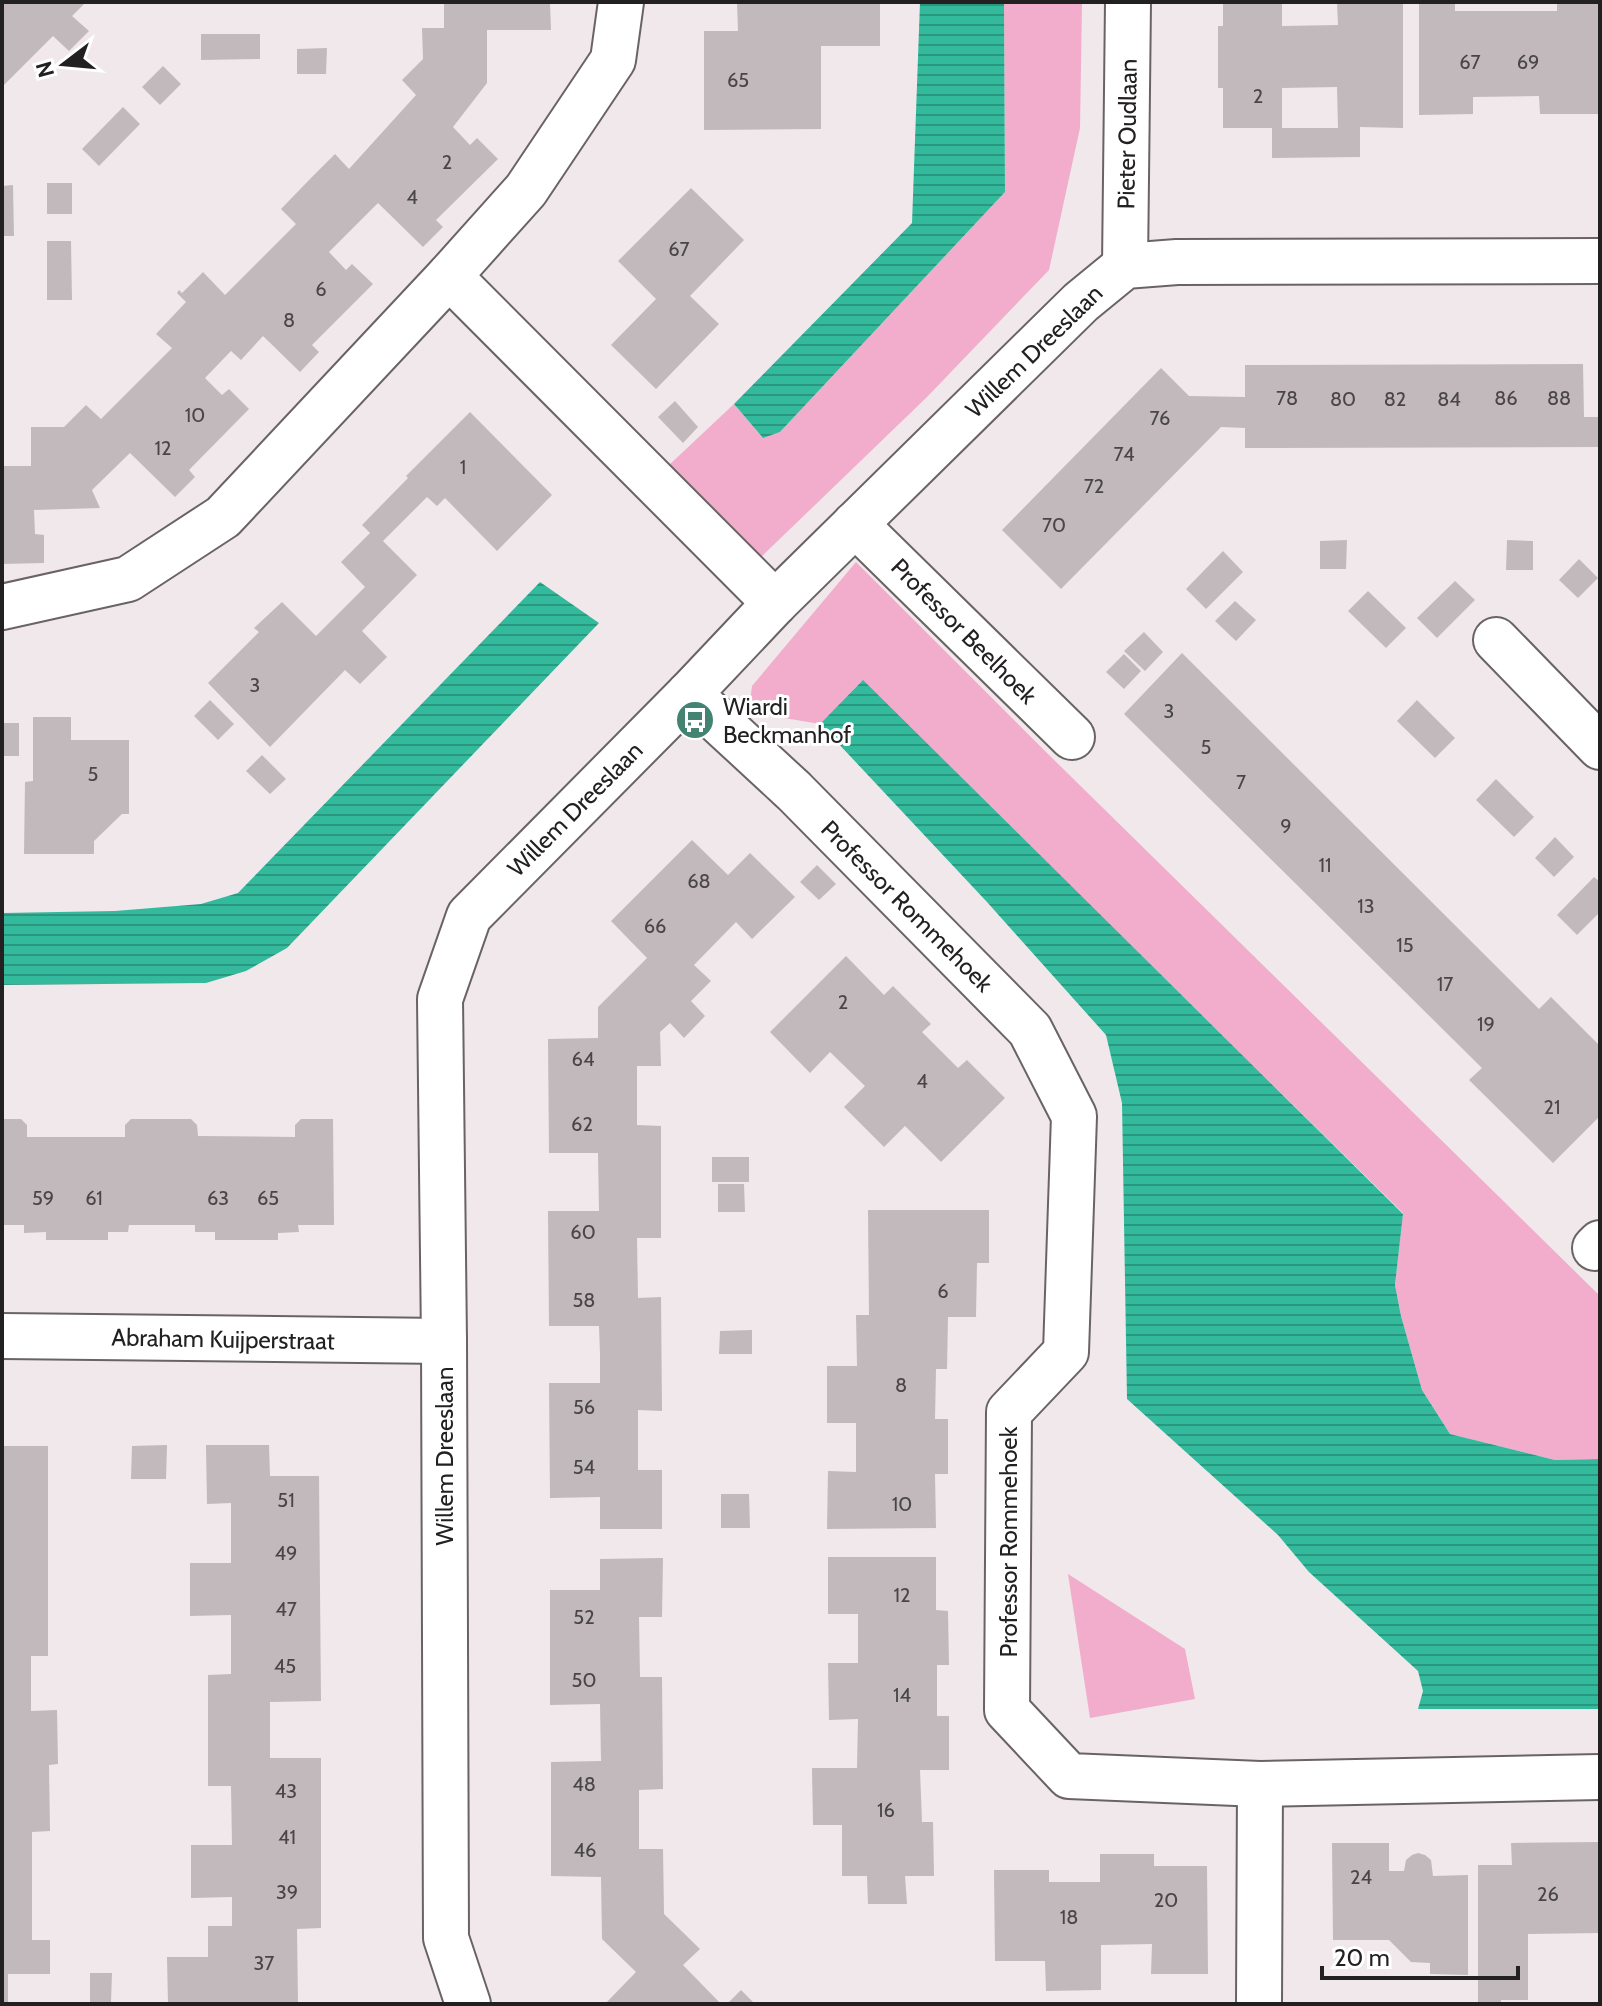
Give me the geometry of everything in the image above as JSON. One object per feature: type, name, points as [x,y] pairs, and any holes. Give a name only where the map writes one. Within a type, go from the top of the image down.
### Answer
[{"type":"street","points":[[2,607],[128,579],[223,517],[526,190],[613,60],[621,2]]},
{"type":"street","name":"Pieter Oudlaan","points":[[1125,266],[1128,2]]},
{"type":"street","name":"Willem Dreeslaan","points":[[468,2004],[446,1938],[440,999],[469,916],[775,603],[1081,302],[1125,266],[1177,262],[1600,261]]},
{"type":"street","points":[[449,276],[775,603]]},
{"type":"street","name":"Professor Beelhoek","points":[[855,524],[1072,737]]},
{"type":"street","points":[[1496,640],[1600,747]]},
{"type":"street","name":"Professor Rommehoek","points":[[689,694],[794,791],[1030,1030],[1074,1116],[1066,1352],[1009,1412],[1007,1710],[1069,1776],[1260,1784],[1600,1777]]},
{"type":"street","name":"Abraham Kuijperstraat","points":[[2,1336],[444,1341]]},
{"type":"street","points":[[1259,2004],[1260,1784]]},
{"type":"shaded area","points":[[920,2],[1004,2],[1005,192],[780,432],[763,438],[734,404],[912,223]]},
{"type":"shaded area","points":[[1004,2],[1082,2],[1080,128],[1049,270],[927,397],[759,559],[668,466],[734,404],[762,437],[780,432],[1005,192]]},
{"type":"shaded area","points":[[856,562],[1600,1296],[1600,1459],[1555,1460],[1450,1434],[1422,1390],[1401,1316],[1395,1285],[1403,1213],[862,681],[820,724],[760,714],[750,702],[752,686]]},
{"type":"shaded area","points":[[540,582],[599,623],[287,948],[246,971],[206,983],[2,985],[2,913],[115,911],[201,904],[238,893]]},
{"type":"shaded area","points":[[863,680],[1403,1214],[1395,1285],[1401,1316],[1422,1390],[1450,1434],[1555,1460],[1600,1459],[1600,1709],[1418,1709],[1423,1691],[1418,1671],[1309,1572],[1278,1535],[1127,1399],[1122,1103],[1106,1035],[987,902],[820,724]]},
{"type":"shaded area","points":[[1068,1574],[1185,1649],[1195,1699],[1090,1718]]},
{"type":"building","points":[[2,2],[86,2],[72,16],[89,31],[69,51],[53,36],[2,87]]},
{"type":"building","points":[[444,2],[550,3],[551,30],[487,30],[487,83],[453,127],[470,145],[477,138],[498,159],[436,220],[443,227],[423,247],[378,203],[329,252],[346,270],[352,264],[373,284],[312,345],[319,352],[300,372],[263,336],[241,360],[231,351],[205,378],[222,395],[229,389],[249,409],[189,470],[195,477],[175,497],[130,453],[92,490],[100,508],[34,510],[35,534],[44,535],[44,563],[2,564],[2,466],[31,466],[31,427],[64,427],[86,405],[101,419],[172,348],[156,334],[186,302],[177,293],[179,290],[182,293],[203,272],[225,295],[296,224],[281,209],[335,154],[349,169],[416,95],[402,80],[423,59],[422,28],[444,28]]},
{"type":"building","points":[[737,2],[880,2],[880,46],[821,46],[821,129],[704,130],[704,31],[738,31]]},
{"type":"building","points":[[1223,2],[1282,2],[1282,26],[1338,25],[1337,2],[1403,2],[1403,128],[1360,127],[1360,157],[1272,158],[1272,128],[1223,128],[1223,88],[1218,88],[1218,26],[1223,26]],"holes":[[[1337,87],[1338,128],[1282,128],[1282,88]]]},
{"type":"building","points":[[1419,2],[1455,2],[1455,11],[1557,11],[1557,2],[1600,2],[1600,114],[1540,114],[1539,96],[1473,97],[1473,114],[1419,115]]},
{"type":"building","points":[[201,34],[260,34],[260,59],[201,60]]},
{"type":"building","points":[[327,48],[326,74],[297,74],[297,49]]},
{"type":"building","points":[[163,66],[181,84],[160,105],[142,87]]},
{"type":"building","points":[[123,107],[140,124],[99,166],[82,149]]},
{"type":"building","points":[[47,183],[72,183],[72,214],[47,214]]},
{"type":"building","points":[[13,185],[14,236],[2,236],[2,186]]},
{"type":"building","points":[[691,188],[744,240],[690,296],[719,324],[656,389],[611,345],[656,299],[618,261]]},
{"type":"building","points":[[47,241],[71,241],[72,300],[47,300]]},
{"type":"building","points":[[1583,364],[1584,417],[1600,417],[1600,447],[1245,448],[1245,428],[1221,427],[1061,589],[1002,530],[1161,368],[1189,396],[1245,397],[1245,365]]},
{"type":"building","points":[[675,401],[698,427],[683,443],[658,417]]},
{"type":"building","points":[[470,412],[552,495],[497,551],[445,498],[437,506],[427,497],[383,541],[417,575],[362,631],[387,657],[360,684],[345,670],[270,747],[208,683],[259,632],[254,628],[282,602],[316,636],[365,587],[341,562],[370,533],[362,525]]},
{"type":"building","points":[[1347,540],[1346,569],[1320,569],[1320,541]]},
{"type":"building","points":[[1507,540],[1533,541],[1533,570],[1506,570]]},
{"type":"building","points":[[1223,551],[1243,572],[1206,609],[1186,589]]},
{"type":"building","points":[[1579,559],[1598,578],[1578,598],[1559,580]]},
{"type":"building","points":[[1455,581],[1475,600],[1437,638],[1417,618]]},
{"type":"building","points":[[1368,591],[1406,628],[1386,648],[1348,611]]},
{"type":"building","points":[[1235,601],[1256,620],[1236,641],[1215,621]]},
{"type":"building","points":[[1144,632],[1163,652],[1145,671],[1124,651]]},
{"type":"building","points":[[1182,653],[1539,1009],[1551,997],[1600,1046],[1600,1116],[1553,1163],[1469,1080],[1482,1068],[1124,714]]},
{"type":"building","points":[[1124,654],[1141,671],[1124,689],[1106,672]]},
{"type":"building","points":[[210,700],[234,724],[218,740],[194,716]]},
{"type":"building","points":[[1417,700],[1455,738],[1435,758],[1397,721]]},
{"type":"building","points":[[33,717],[71,717],[71,740],[129,740],[129,814],[122,814],[94,841],[94,854],[24,854],[25,782],[33,781]]},
{"type":"building","points":[[2,723],[19,723],[19,756],[2,756]]},
{"type":"building","points":[[262,755],[286,779],[270,794],[246,771]]},
{"type":"building","points":[[1496,779],[1534,817],[1514,837],[1476,800]]},
{"type":"building","points":[[1555,837],[1574,857],[1554,877],[1535,858]]},
{"type":"building","points":[[692,840],[728,875],[750,853],[795,897],[752,939],[736,922],[694,965],[711,981],[691,1001],[705,1016],[684,1038],[670,1023],[660,1032],[661,1066],[637,1066],[637,1125],[661,1126],[661,1238],[637,1238],[638,1298],[661,1297],[662,1411],[638,1410],[638,1470],[662,1470],[662,1529],[600,1529],[600,1497],[550,1498],[549,1383],[600,1383],[600,1354],[599,1326],[549,1326],[548,1211],[599,1211],[598,1153],[549,1153],[548,1039],[598,1038],[598,1007],[647,958],[611,921]]},
{"type":"building","points":[[817,865],[836,884],[819,900],[800,882]]},
{"type":"building","points":[[1594,877],[1600,882],[1600,912],[1577,935],[1557,915]]},
{"type":"building","points":[[846,956],[884,995],[893,986],[931,1024],[922,1032],[958,1068],[967,1060],[1005,1098],[941,1162],[905,1126],[884,1147],[844,1107],[865,1086],[830,1052],[810,1073],[770,1032]]},
{"type":"building","points":[[2,1119],[21,1119],[27,1125],[27,1137],[125,1137],[125,1125],[131,1119],[191,1119],[197,1125],[198,1136],[295,1137],[295,1125],[301,1119],[333,1119],[334,1225],[298,1225],[299,1232],[278,1233],[278,1240],[215,1240],[215,1232],[195,1232],[195,1225],[129,1225],[128,1232],[108,1232],[108,1240],[46,1240],[46,1232],[24,1233],[24,1225],[2,1225]]},
{"type":"building","points":[[712,1157],[749,1157],[749,1182],[712,1182]]},
{"type":"building","points":[[718,1184],[744,1184],[745,1212],[718,1212]]},
{"type":"building","points":[[868,1210],[989,1210],[989,1263],[977,1263],[976,1317],[948,1317],[947,1369],[936,1369],[935,1419],[948,1419],[948,1474],[935,1474],[936,1528],[827,1529],[828,1471],[856,1472],[856,1423],[827,1423],[827,1366],[857,1366],[856,1315],[869,1315]]},
{"type":"building","points":[[752,1330],[752,1354],[719,1354],[720,1331]]},
{"type":"building","points":[[167,1445],[166,1479],[131,1479],[132,1446]]},
{"type":"building","points":[[206,1445],[269,1445],[270,1476],[319,1476],[321,1701],[270,1702],[270,1758],[321,1758],[321,1928],[297,1929],[298,2004],[168,2004],[167,1957],[208,1957],[208,1926],[232,1926],[232,1897],[191,1898],[191,1845],[232,1845],[231,1786],[208,1786],[208,1675],[231,1674],[231,1615],[190,1616],[190,1563],[231,1563],[231,1503],[207,1504]]},
{"type":"building","points":[[2,1446],[48,1446],[48,1656],[31,1656],[31,1711],[57,1710],[58,1764],[49,1765],[50,1831],[32,1832],[32,1940],[50,1940],[50,1974],[8,1974],[8,2004],[2,2004]]},
{"type":"building","points":[[721,1494],[749,1494],[750,1528],[721,1528]]},
{"type":"building","points":[[828,1557],[936,1557],[936,1610],[948,1611],[949,1665],[937,1665],[937,1716],[949,1716],[949,1770],[920,1770],[922,1822],[933,1822],[934,1876],[905,1876],[907,1904],[868,1904],[867,1876],[842,1876],[842,1825],[813,1825],[812,1768],[857,1768],[858,1719],[829,1720],[828,1663],[858,1663],[858,1614],[828,1614]]},
{"type":"building","points":[[663,1558],[662,1617],[639,1617],[640,1677],[662,1677],[663,1789],[639,1790],[639,1849],[663,1849],[664,1914],[700,1949],[683,1965],[721,2004],[605,2004],[636,1972],[602,1939],[601,1877],[551,1876],[551,1762],[601,1761],[600,1704],[550,1705],[550,1590],[600,1590],[600,1559]]},
{"type":"building","points":[[1600,1842],[1600,1933],[1528,1934],[1528,2000],[1478,2004],[1478,1865],[1512,1865],[1511,1843]]},
{"type":"building","points":[[1332,1843],[1389,1843],[1389,1871],[1404,1871],[1406,1860],[1418,1853],[1431,1860],[1433,1876],[1468,1875],[1468,1975],[1430,1974],[1430,1963],[1411,1962],[1389,1940],[1333,1940]]},
{"type":"building","points":[[1100,1854],[1154,1854],[1154,1866],[1207,1866],[1208,1974],[1151,1974],[1152,1944],[1101,1945],[1101,1990],[1046,1991],[1045,1961],[995,1961],[994,1870],[1049,1870],[1049,1882],[1100,1882]]},
{"type":"building","points":[[90,1973],[112,1973],[111,2002],[90,2002]]},
{"type":"building","points":[[741,1990],[755,2004],[727,2004]]},
{"type":"place","name":"Wiardi Beckmanhof","points":[[695,720]]}]
